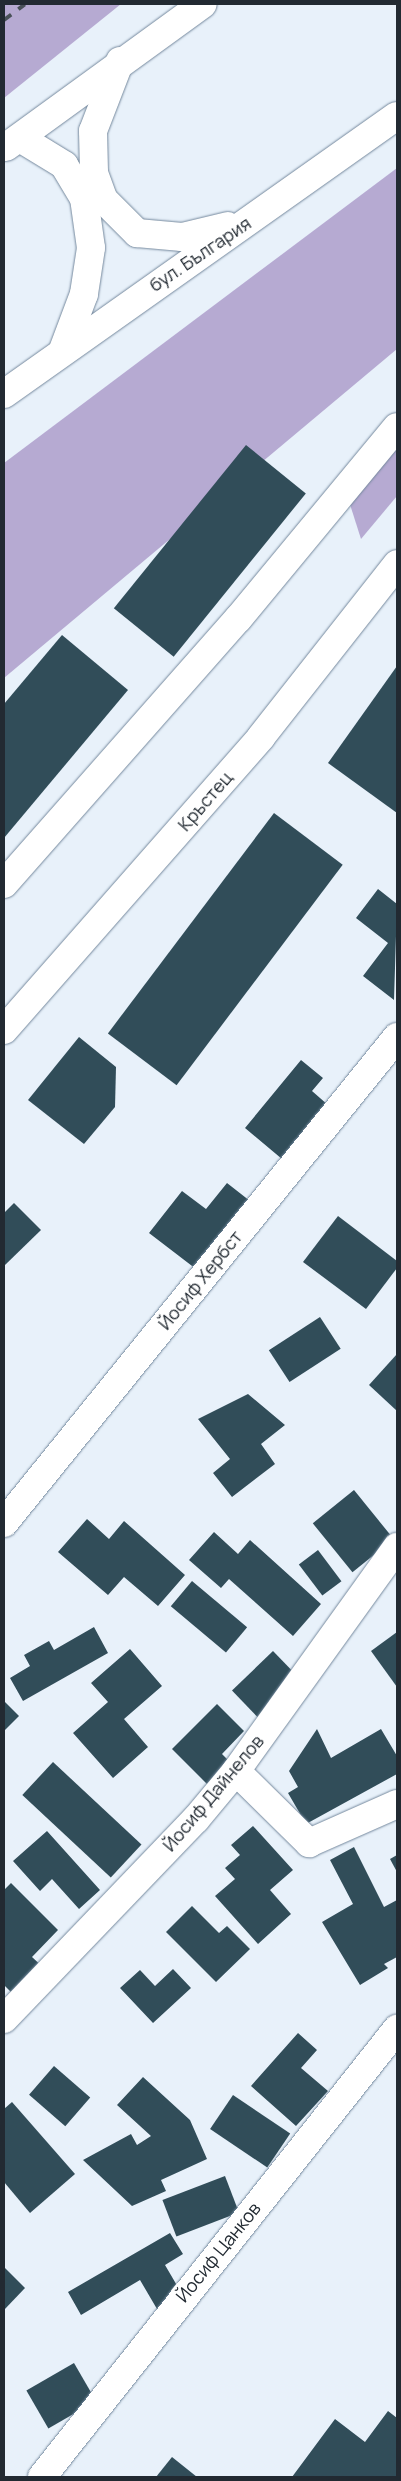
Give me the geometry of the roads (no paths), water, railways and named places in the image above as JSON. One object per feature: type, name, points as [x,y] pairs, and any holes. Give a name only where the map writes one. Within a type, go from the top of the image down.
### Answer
[{"type":"main road","points":[[63,350],[84,294],[91,248],[84,198],[64,165],[12,143],[120,61],[203,4]]},
{"type":"main road","points":[[120,61],[93,132],[94,173],[104,200],[137,234],[182,238],[247,221]]},
{"type":"main road","name":"бул. България","points":[[4,394],[63,350],[397,116]]},
{"type":"main road","points":[[4,884],[238,619],[397,427]]},
{"type":"main road","name":"Кръстец","points":[[4,1030],[261,736],[397,564]]},
{"type":"main road","name":"Йосиф Хербст","points":[[4,1523],[397,1037]]},
{"type":"main road","name":"Йосиф Дайнелов","points":[[4,2019],[196,1819],[236,1771],[397,1547]]},
{"type":"main road","points":[[236,1771],[309,1843],[397,1804]]},
{"type":"main road","name":"Йосиф Цанков","points":[[42,2477],[397,2029]]},
{"type":"railway","points":[[4,20],[25,4]]}]
